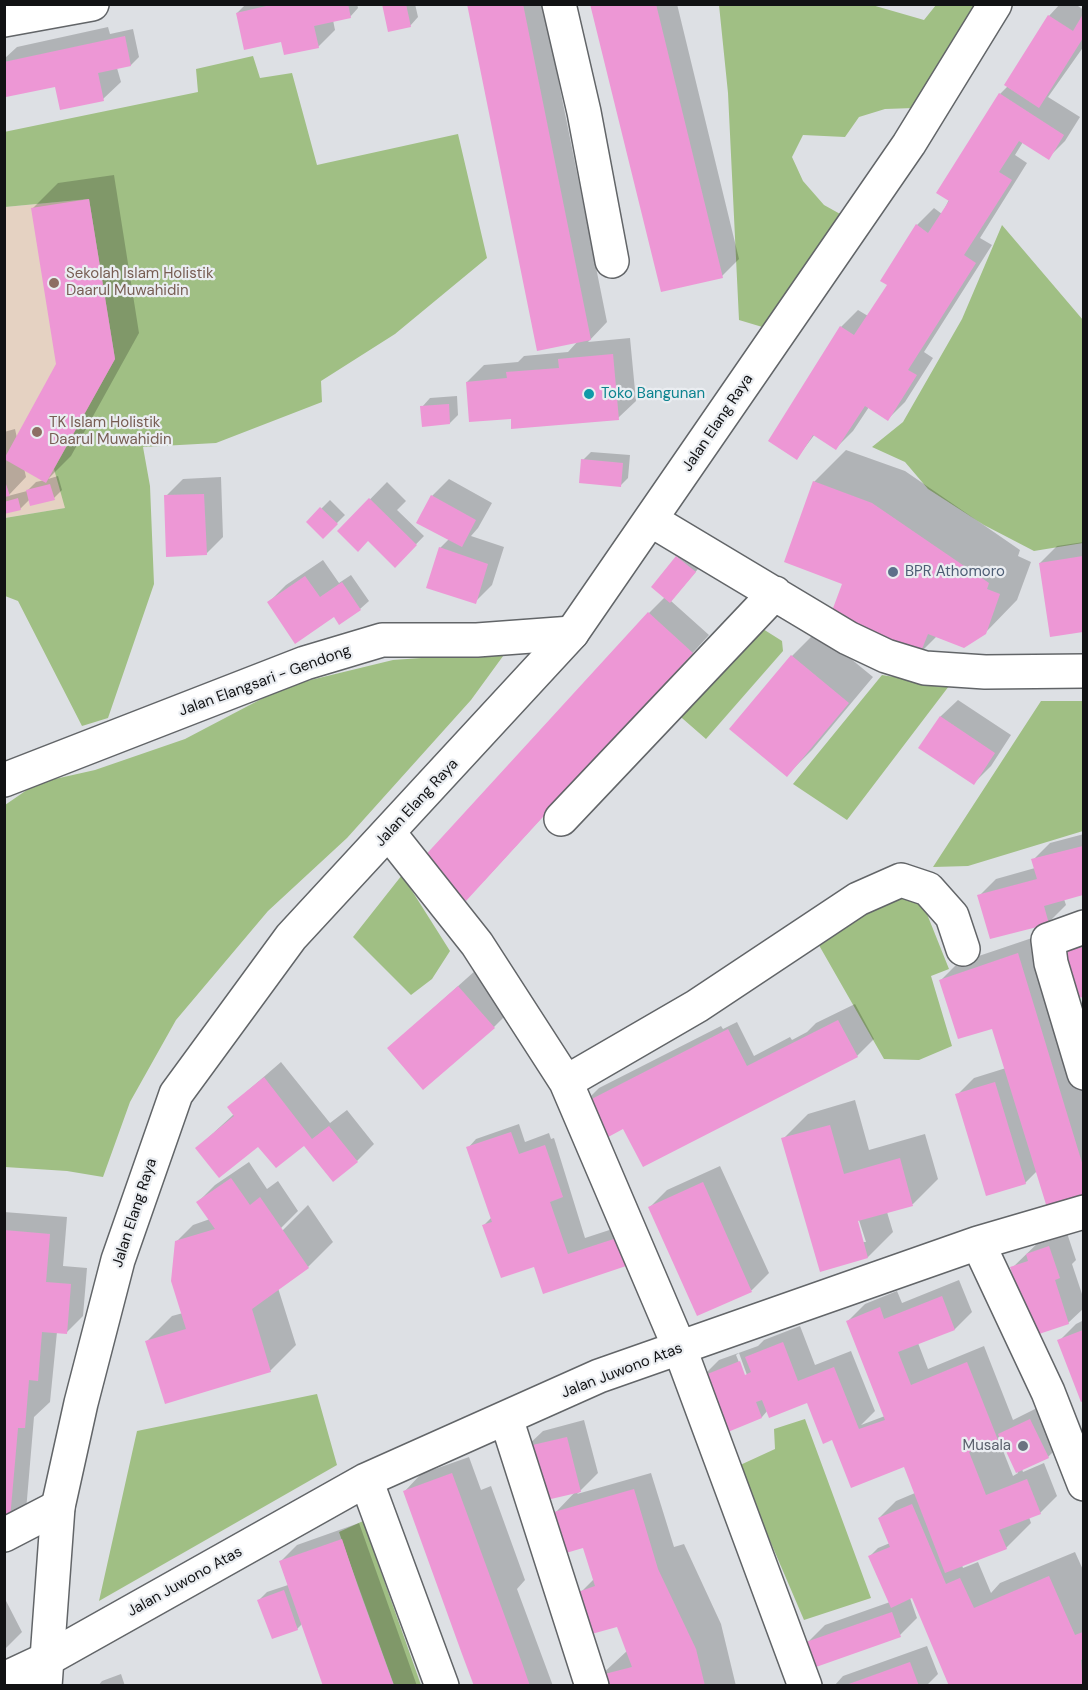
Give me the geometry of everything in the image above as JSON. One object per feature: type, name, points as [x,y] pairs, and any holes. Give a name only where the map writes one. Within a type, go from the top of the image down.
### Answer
[{"type":"street","points":[[4,20],[92,4]]},
{"type":"street","points":[[558,4],[584,112],[612,261]]},
{"type":"street","name":"Jalan Elang Raya","points":[[47,1672],[58,1507],[81,1403],[118,1260],[176,1094],[291,937],[572,633],[909,144],[995,4]]},
{"type":"street","points":[[651,520],[848,638],[886,656],[925,668],[985,672],[1083,671]]},
{"type":"street","points":[[561,819],[775,593]]},
{"type":"street","name":"Jalan Elangsari - Gendong","points":[[4,780],[305,663],[382,640],[477,640],[572,633]]},
{"type":"street","points":[[389,833],[477,944],[566,1082],[680,1349],[805,1686]]},
{"type":"street","points":[[566,1082],[697,1006],[858,899],[901,880],[928,889],[952,916],[963,949]]},
{"type":"street","points":[[1083,927],[1048,940],[1051,963],[1083,1072]]},
{"type":"street","name":"Jalan Juwono Atas","points":[[4,1679],[47,1672],[366,1480],[599,1376],[978,1243],[1083,1212]]},
{"type":"street","points":[[978,1243],[1048,1392],[1083,1484]]},
{"type":"street","points":[[506,1418],[592,1686]]},
{"type":"street","points":[[366,1480],[442,1686]]},
{"type":"street","points":[[4,1535],[58,1507]]},
{"type":"shaded area","name":"Sekolah Islam Holistik Daarul Muwahidin","points":[[89,199],[115,359],[66,508],[5,518],[5,207]]},
{"type":"green space","points":[[719,5],[872,5],[924,20],[936,5],[978,5],[914,108],[885,109],[859,117],[845,137],[803,135],[792,157],[803,181],[824,205],[842,215],[769,329],[739,320],[728,93]]},
{"type":"green space","points":[[253,56],[260,78],[292,73],[317,165],[458,134],[487,258],[395,334],[321,381],[322,402],[216,443],[143,447],[150,486],[154,584],[108,718],[82,726],[18,601],[5,596],[5,518],[65,508],[54,469],[115,359],[89,199],[5,207],[4,132],[198,92],[196,69]]},
{"type":"green space","points":[[1002,225],[1083,320],[1083,543],[1034,551],[984,525],[928,489],[905,462],[872,447],[903,422],[962,319]]},
{"type":"green space","points":[[775,613],[763,629],[782,641],[783,651],[706,739],[667,705]]},
{"type":"green space","points":[[506,652],[471,700],[347,838],[268,911],[176,1020],[130,1102],[103,1177],[67,1171],[5,1167],[5,805],[37,783],[95,770],[185,739],[286,686],[393,660]]},
{"type":"green space","points":[[882,675],[949,686],[847,820],[793,784]]},
{"type":"green space","points":[[1041,701],[1083,701],[1083,831],[968,866],[933,867]]},
{"type":"green space","points":[[402,875],[450,951],[432,979],[411,995],[353,937]]},
{"type":"green space","points":[[876,894],[919,894],[949,969],[931,976],[952,1046],[919,1060],[884,1059],[816,940]]},
{"type":"green space","points":[[317,1394],[337,1465],[99,1601],[137,1431]]},
{"type":"green space","points":[[805,1419],[871,1598],[804,1620],[738,1466],[775,1449],[774,1429]]},
{"type":"green space","points":[[363,1521],[421,1685],[394,1685],[347,1555],[339,1532]]},
{"type":"building","points":[[275,4],[348,4],[351,18],[314,26],[319,48],[284,55],[281,42],[244,50],[236,13]]},
{"type":"building","points":[[382,4],[406,4],[411,27],[388,32]]},
{"type":"building","points":[[467,4],[523,4],[591,340],[537,351]]},
{"type":"building","points":[[590,4],[656,4],[723,278],[661,292]]},
{"type":"building","points":[[1083,14],[1083,38],[1039,108],[1004,85],[1048,15],[1073,31]]},
{"type":"building","points":[[125,36],[131,66],[98,73],[104,101],[60,110],[55,87],[6,97],[4,62]]},
{"type":"building","points":[[999,93],[1064,135],[1049,160],[1019,141],[999,172],[1012,180],[964,255],[976,263],[908,370],[917,375],[888,421],[865,406],[836,450],[813,435],[797,460],[768,441],[840,326],[854,335],[887,285],[880,281],[916,224],[928,233],[949,201],[936,193]]},
{"type":"building","points":[[89,199],[115,359],[46,483],[4,459],[56,364],[31,208]]},
{"type":"building","points":[[613,354],[619,420],[511,429],[511,419],[469,422],[466,382],[507,378],[506,372],[559,368],[558,359]]},
{"type":"building","points":[[449,404],[450,424],[422,427],[420,406]]},
{"type":"building","points":[[581,459],[623,463],[621,487],[579,483]]},
{"type":"building","points":[[4,478],[10,496],[4,497]]},
{"type":"building","name":"BPR Athomoro","points":[[813,481],[872,503],[989,583],[987,589],[1000,594],[986,634],[964,648],[928,634],[920,654],[829,619],[842,584],[784,562]]},
{"type":"building","points":[[50,484],[55,500],[30,506],[26,490]]},
{"type":"building","points":[[204,494],[207,555],[166,557],[164,495]]},
{"type":"building","points":[[431,495],[476,520],[462,547],[416,523]]},
{"type":"building","points":[[18,498],[21,510],[4,514],[4,502]]},
{"type":"building","points":[[369,498],[417,545],[395,568],[368,541],[358,552],[337,531]]},
{"type":"building","points":[[320,507],[338,524],[323,539],[306,522]]},
{"type":"building","points":[[439,547],[488,564],[476,604],[426,588]]},
{"type":"building","points":[[676,556],[696,572],[670,603],[651,587]]},
{"type":"building","points":[[1083,556],[1083,632],[1050,637],[1039,563]]},
{"type":"building","points":[[305,576],[320,597],[342,582],[361,610],[339,625],[334,617],[295,644],[267,602]]},
{"type":"building","points":[[648,612],[693,653],[466,901],[421,860]]},
{"type":"building","points":[[791,655],[849,703],[787,777],[729,729]]},
{"type":"building","points":[[940,716],[995,753],[974,785],[918,748]]},
{"type":"building","points":[[1083,846],[1083,895],[1044,906],[1049,924],[990,939],[977,895],[1037,879],[1031,859]]},
{"type":"building","points":[[1083,947],[1083,997],[1078,998],[1066,951]]},
{"type":"building","points":[[1018,953],[1083,1166],[1083,1200],[1048,1211],[992,1029],[958,1039],[939,980]]},
{"type":"building","points":[[458,986],[495,1028],[423,1090],[387,1048]]},
{"type":"building","points":[[838,1020],[858,1057],[643,1167],[623,1129],[599,1142],[580,1105],[728,1029],[747,1066]]},
{"type":"building","points":[[264,1077],[312,1139],[329,1126],[358,1162],[333,1182],[304,1146],[276,1168],[258,1147],[219,1178],[195,1148],[234,1116],[227,1107]]},
{"type":"building","points":[[995,1082],[1026,1184],[986,1196],[955,1094]]},
{"type":"building","points":[[830,1125],[844,1174],[900,1158],[913,1206],[858,1221],[868,1258],[820,1272],[781,1138]]},
{"type":"building","points":[[511,1132],[519,1154],[545,1145],[563,1197],[550,1202],[568,1254],[623,1236],[632,1264],[543,1294],[534,1267],[501,1278],[482,1225],[492,1222],[466,1147]]},
{"type":"building","points":[[231,1178],[250,1205],[260,1197],[309,1268],[252,1309],[271,1372],[165,1404],[145,1341],[186,1329],[171,1281],[175,1241],[215,1229],[196,1202]]},
{"type":"building","points":[[703,1182],[752,1292],[697,1316],[648,1207]]},
{"type":"building","points":[[4,1230],[50,1234],[46,1282],[71,1284],[67,1334],[42,1332],[38,1381],[29,1380],[25,1428],[18,1428],[9,1530],[4,1529]]},
{"type":"building","points":[[1049,1246],[1060,1278],[1055,1280],[1069,1324],[1033,1336],[1010,1267],[1028,1261],[1026,1254]]},
{"type":"building","points":[[942,1296],[955,1330],[898,1352],[911,1385],[967,1362],[998,1440],[969,1452],[986,1495],[1027,1479],[1041,1514],[999,1530],[1007,1549],[945,1573],[904,1467],[851,1488],[832,1440],[823,1444],[807,1403],[769,1418],[762,1400],[756,1402],[762,1418],[723,1434],[700,1377],[740,1361],[745,1375],[751,1372],[745,1357],[783,1342],[798,1381],[834,1367],[859,1429],[885,1420],[846,1321],[880,1307],[884,1319]]},
{"type":"building","points":[[1083,1330],[1083,1401],[1081,1402],[1057,1340]]},
{"type":"building","name":"Musala","points":[[1030,1419],[1049,1458],[1016,1473],[998,1434]]},
{"type":"building","points":[[567,1437],[581,1492],[538,1502],[524,1447]]},
{"type":"building","points":[[452,1473],[530,1686],[474,1686],[462,1654],[403,1491]]},
{"type":"building","points":[[634,1489],[658,1569],[696,1649],[705,1686],[600,1686],[597,1676],[632,1667],[617,1627],[588,1635],[578,1592],[595,1586],[583,1548],[566,1553],[554,1512]]},
{"type":"building","points":[[912,1504],[946,1584],[960,1578],[974,1608],[1049,1576],[1075,1635],[1083,1632],[1083,1659],[1081,1660],[1083,1686],[949,1686],[912,1598],[891,1608],[868,1556],[890,1547],[878,1518]]},
{"type":"building","points":[[342,1539],[394,1686],[323,1686],[279,1561]]},
{"type":"building","points":[[284,1590],[298,1630],[272,1639],[257,1600]]},
{"type":"building","points":[[892,1612],[901,1637],[816,1667],[806,1642]]},
{"type":"building","points":[[910,1662],[919,1686],[846,1686],[846,1685]]},
{"type":"place","name":"Sekolah Islam Holistik Daarul Muwahidin","points":[[54,283]]},
{"type":"place","name":"Toko Bangunan","points":[[589,394]]},
{"type":"place","name":"TK Islam Holistik Daarul Muwahidin","points":[[37,432]]},
{"type":"place","name":"BPR Athomoro","points":[[893,572]]},
{"type":"place","name":"Musala","points":[[1023,1446]]}]
